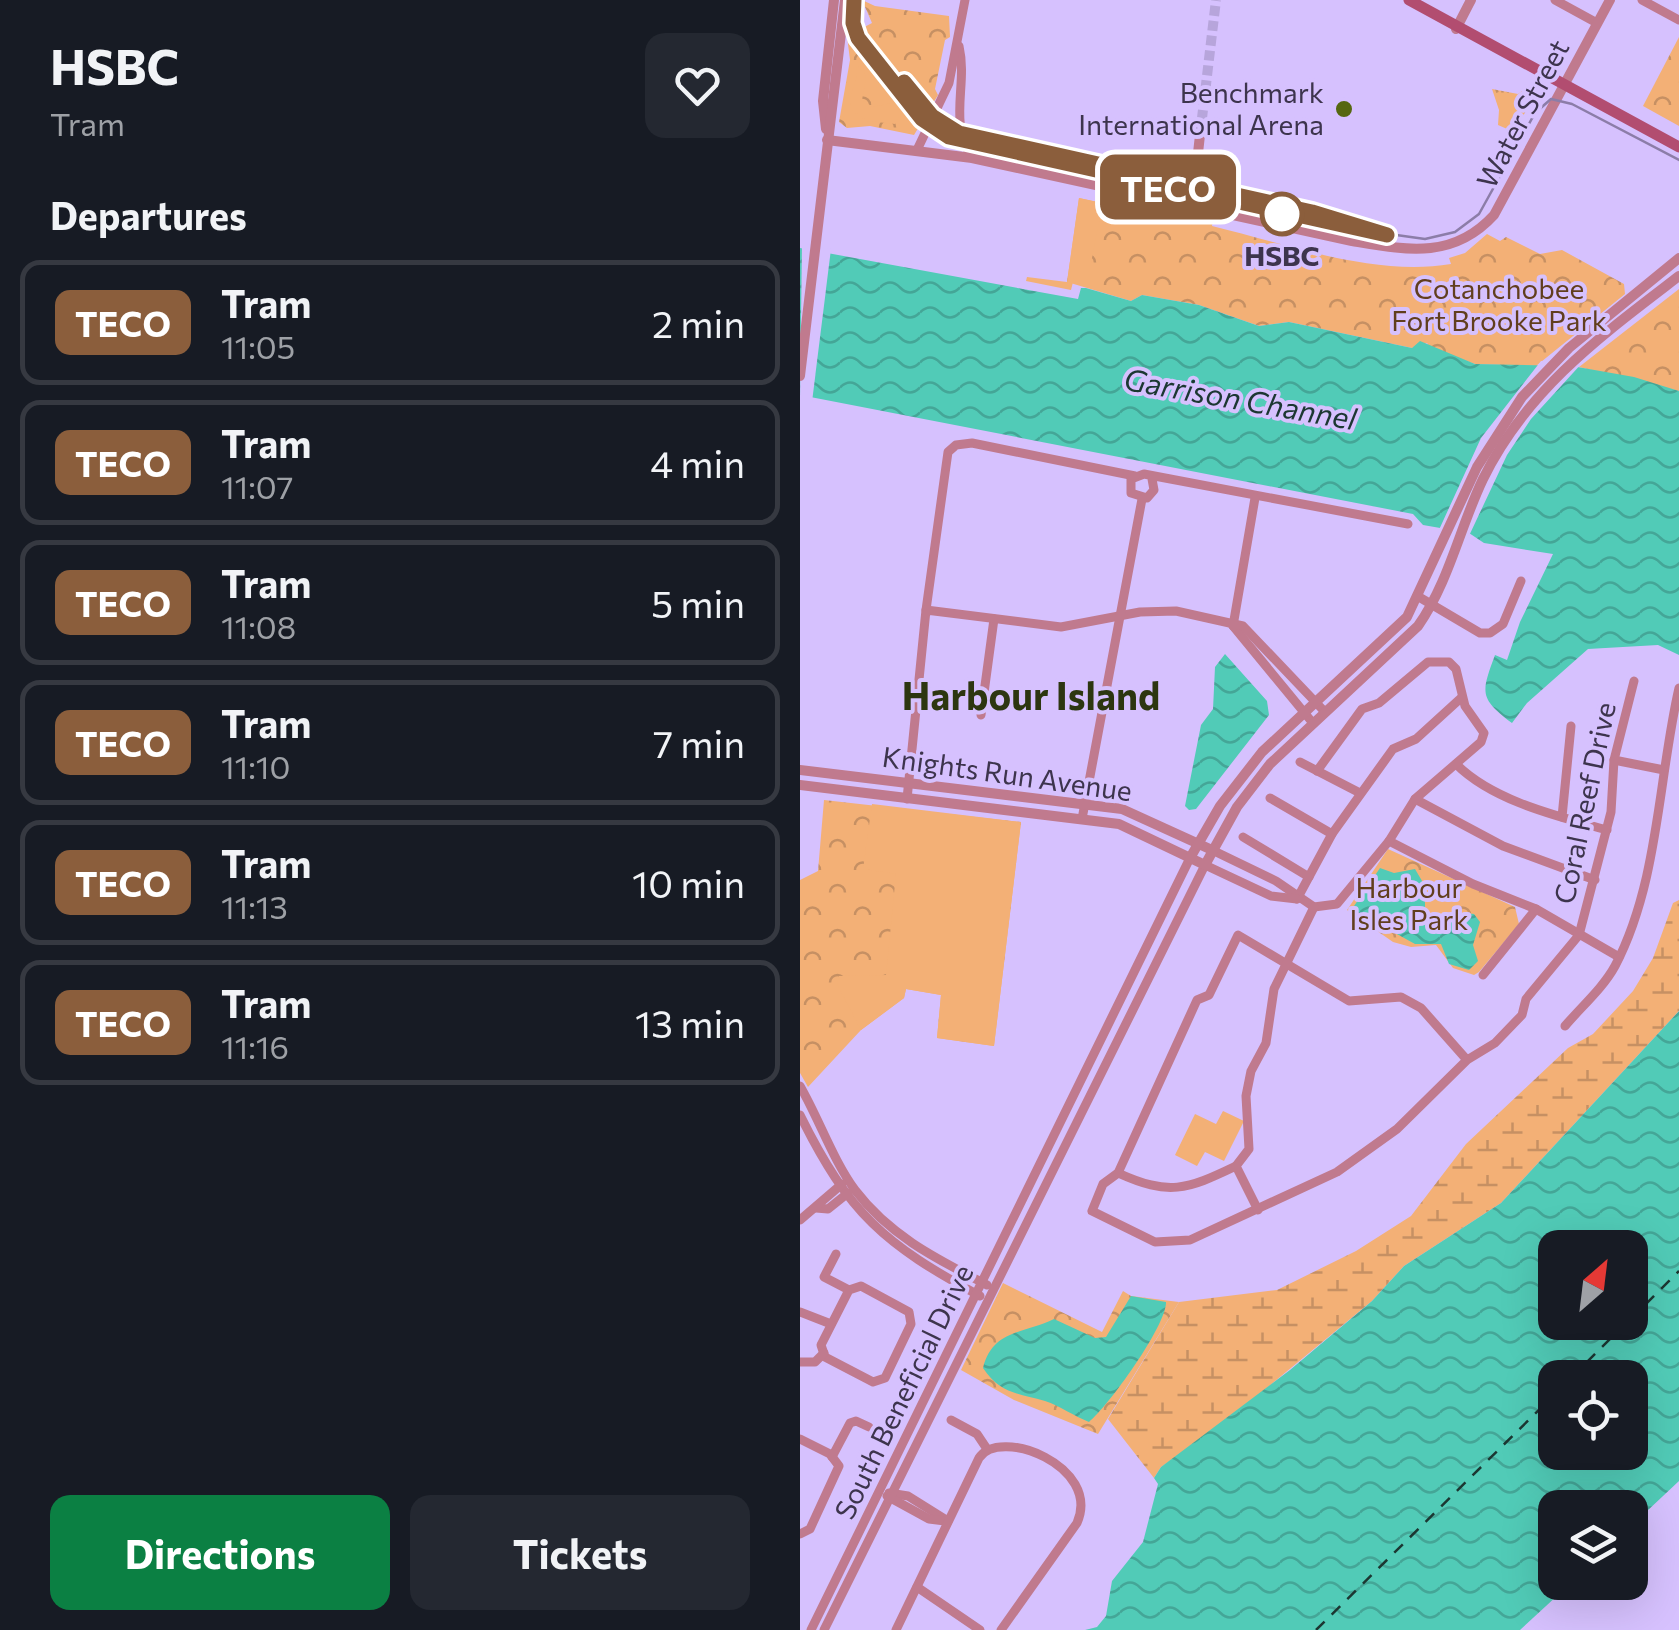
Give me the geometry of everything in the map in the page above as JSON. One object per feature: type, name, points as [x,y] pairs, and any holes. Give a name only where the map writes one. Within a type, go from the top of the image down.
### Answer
[{"type":"main road","points":[[1409,0],[1456,29],[1679,146]]},
{"type":"street","points":[[800,376],[827,140],[834,0]]},
{"type":"street","points":[[833,58],[845,0]]},
{"type":"street","points":[[917,150],[944,98],[959,46],[965,0]]},
{"type":"street","points":[[1456,29],[1471,0]]},
{"type":"street","points":[[1554,0],[1598,23]]},
{"type":"street","name":"Water Street","points":[[827,140],[972,158],[1192,201],[1406,250],[1444,248],[1466,240],[1488,222],[1610,0]]},
{"type":"street","points":[[1642,0],[1679,20]]},
{"type":"street","points":[[959,46],[962,60],[956,115],[962,142],[972,158]]},
{"type":"street","points":[[1196,171],[1200,135]]},
{"type":"street","points":[[1450,542],[1473,475],[1502,424],[1569,348],[1679,258]]},
{"type":"street","points":[[1450,542],[1510,432],[1546,386],[1582,351],[1679,276]]},
{"type":"street","points":[[908,799],[926,610],[948,452],[956,444],[972,443],[1408,524]]},
{"type":"street","points":[[1134,476],[1130,493],[1142,499],[1152,495],[1152,479]]},
{"type":"street","points":[[1255,498],[1233,626],[1312,722]]},
{"type":"street","points":[[1082,819],[1117,616],[1142,499]]},
{"type":"street","name":"South Beneficial Drive","points":[[810,1630],[1198,842],[1248,768],[1302,711],[1388,637],[1419,597],[1450,542]]},
{"type":"street","name":"South Beneficial Drive","points":[[824,1630],[1212,850],[1257,780],[1312,722],[1407,639],[1432,603],[1450,542]]},
{"type":"street","points":[[1419,597],[1480,632],[1490,633],[1502,624],[1521,581]]},
{"type":"street","points":[[926,610],[1061,626],[1176,611],[1250,631],[1324,711]]},
{"type":"street","points":[[981,716],[994,619]]},
{"type":"street","points":[[1118,1173],[1152,1188],[1177,1190],[1236,1166],[1249,1150],[1246,1096],[1251,1071],[1266,1043],[1274,988],[1314,907],[1325,908],[1345,898],[1415,799],[1481,742],[1484,733],[1462,698],[1456,669],[1449,662],[1428,662],[1380,703],[1362,709],[1317,770]]},
{"type":"street","name":"Coral Reef Drive","points":[[1578,935],[1595,880],[1606,830],[1614,760],[1634,681]]},
{"type":"street","points":[[1565,1026],[1619,957],[1649,857],[1679,688]]},
{"type":"street","points":[[1298,899],[1332,834],[1393,749],[1416,739],[1462,698]]},
{"type":"street","points":[[1562,818],[1571,726]]},
{"type":"street","points":[[1614,760],[1664,770]]},
{"type":"street","points":[[1300,762],[1360,793]]},
{"type":"street","points":[[1456,764],[1483,783],[1562,818],[1606,830]]},
{"type":"street","name":"Knights Run Avenue","points":[[800,770],[1135,813],[1255,871],[1314,907]]},
{"type":"street","name":"Knights Run Avenue","points":[[800,785],[1130,828],[1271,896],[1298,899]]},
{"type":"street","points":[[1001,811],[1002,794]]},
{"type":"street","points":[[1270,798],[1332,834]]},
{"type":"street","points":[[1415,799],[1503,846],[1595,880]]},
{"type":"street","points":[[1099,822],[1101,806]]},
{"type":"street","points":[[1242,837],[1309,877]]},
{"type":"street","points":[[1389,840],[1473,884],[1536,909],[1619,957]]},
{"type":"street","points":[[1248,885],[1255,871]]},
{"type":"street","points":[[1483,975],[1536,909]]},
{"type":"street","points":[[1157,926],[1172,933]]},
{"type":"street","points":[[1468,1060],[1421,1008],[1401,997],[1350,1002],[1312,982],[1290,962],[1238,935],[1209,995],[1197,1000],[1118,1173],[1103,1184],[1092,1211],[1155,1242],[1190,1240],[1336,1172],[1396,1129],[1468,1060],[1495,1043],[1522,1015],[1526,999],[1578,935]]},
{"type":"street","points":[[1086,1072],[1099,1078]]},
{"type":"street","points":[[800,1086],[847,1187],[903,1238],[994,1289]]},
{"type":"street","points":[[800,1115],[847,1187],[896,1248],[988,1300]]},
{"type":"street","points":[[1236,1166],[1258,1210]]},
{"type":"street","points":[[1036,1173],[1048,1179]]},
{"type":"street","points":[[800,1220],[847,1187]]},
{"type":"street","points":[[836,1254],[824,1278],[849,1290]]},
{"type":"street","points":[[860,1286],[909,1312],[912,1324],[885,1378],[873,1382],[824,1353],[821,1345],[831,1324],[849,1290],[860,1286]]},
{"type":"street","points":[[800,1312],[831,1324]]},
{"type":"street","points":[[800,1362],[815,1362],[824,1353]]},
{"type":"street","points":[[832,1457],[850,1423],[856,1420],[870,1427]]},
{"type":"street","points":[[951,1420],[978,1434],[987,1448]]},
{"type":"street","points":[[800,1439],[832,1457],[839,1466],[838,1476],[810,1529],[800,1534]]},
{"type":"street","points":[[987,1448],[1004,1446],[1056,1464],[1072,1475],[1082,1496],[1077,1524],[1001,1630]]},
{"type":"street","points":[[896,1630],[987,1448]]},
{"type":"street","points":[[881,1492],[929,1519],[948,1521]]},
{"type":"street","points":[[916,1588],[980,1630]]},
{"type":"street","points":[[800,1625],[810,1630]]},
{"type":"green space","points":[[862,0],[875,6],[949,16],[950,37],[945,40],[935,89],[938,95],[914,135],[870,126],[847,128],[839,122],[850,60],[847,36],[872,23]]},
{"type":"green space","points":[[1679,37],[1679,126],[1643,106]]},
{"type":"green space","points":[[863,65],[866,78],[862,100],[873,107],[896,102],[901,113],[895,124],[867,121],[853,111],[856,68]]},
{"type":"green space","points":[[1529,86],[1536,93],[1514,132],[1498,125],[1499,110],[1492,89],[1518,94]]},
{"type":"green space","name":"Cotanchobee Fort Brooke Park","points":[[1079,198],[1159,216],[1161,208],[1213,220],[1212,226],[1300,249],[1392,266],[1451,264],[1449,258],[1465,253],[1487,234],[1500,241],[1506,237],[1540,254],[1562,250],[1624,284],[1625,294],[1536,366],[1475,364],[1430,348],[1427,343],[1412,348],[1289,322],[1259,326],[1199,305],[1142,295],[1131,301],[1067,282]]},
{"type":"green space","points":[[1079,198],[1103,203],[1091,263],[1074,278],[1071,290],[1026,281],[1027,277],[1067,282]]},
{"type":"green space","points":[[1679,289],[1679,391],[1579,367]]},
{"type":"green space","points":[[824,800],[1021,822],[994,1046],[937,1038],[941,995],[906,989],[904,998],[861,1030],[808,1087],[800,1073],[800,880],[818,871]]},
{"type":"green space","points":[[872,804],[1021,822],[994,1046],[937,1038],[941,995],[906,989],[904,998],[861,1030],[837,984],[839,976],[886,975],[896,874],[863,869]]},
{"type":"green space","name":"Harbour Isles Park","points":[[1388,849],[1515,907],[1519,924],[1479,972],[1474,975],[1453,968],[1436,945],[1411,947],[1393,942],[1347,910]]},
{"type":"green space","points":[[1679,900],[1679,1011],[1501,1203],[1404,1266],[1372,1301],[1216,1430],[1161,1467],[1154,1478],[1108,1419],[1179,1302],[1277,1290],[1356,1251],[1411,1216],[1466,1144],[1568,1048],[1593,1034],[1633,991],[1653,958],[1673,903]]},
{"type":"green space","points":[[1223,1111],[1244,1121],[1224,1161],[1205,1152],[1197,1166],[1175,1155],[1195,1114],[1216,1124]]},
{"type":"green space","points":[[1003,1283],[1102,1332],[1123,1291],[1131,1296],[1179,1302],[1098,1434],[1014,1400],[961,1370]]},
{"type":"water","name":"Garrison Channel","points":[[800,248],[1078,299],[1081,288],[1131,301],[1142,295],[1199,305],[1259,326],[1289,322],[1412,348],[1420,341],[1475,364],[1572,366],[1634,377],[1679,391],[1679,655],[1658,645],[1588,649],[1527,703],[1512,723],[1488,701],[1487,678],[1495,655],[1507,660],[1520,622],[1553,554],[1484,543],[1469,533],[1423,525],[1413,514],[800,395]]},
{"type":"water","points":[[1225,654],[1267,701],[1269,715],[1196,809],[1189,810],[1185,806],[1201,725],[1213,709],[1215,667]]},
{"type":"water","points":[[1380,868],[1394,873],[1415,869],[1425,886],[1425,910],[1437,918],[1474,914],[1480,922],[1473,945],[1478,961],[1469,970],[1449,964],[1441,944],[1415,944],[1355,911],[1354,906]]},
{"type":"water","points":[[1679,1011],[1679,1481],[1648,1510],[1648,1490],[1538,1490],[1538,1600],[1553,1600],[1520,1630],[1085,1630],[1097,1627],[1106,1616],[1112,1581],[1143,1542],[1158,1484],[1154,1478],[1161,1467],[1290,1370],[1372,1301],[1404,1266],[1501,1203]]},
{"type":"water","points":[[1131,1296],[1166,1302],[1164,1313],[1135,1365],[1089,1422],[1051,1403],[1003,1388],[983,1368],[1002,1339],[1054,1319],[1095,1338],[1106,1337]]},
{"type":"pier","points":[[802,243],[831,249],[812,402],[800,400]]},
{"type":"pier","points":[[1541,361],[1583,362],[1531,419],[1507,455],[1468,538],[1438,532],[1481,438]]},
{"type":"ferry route","points":[[1648,1302],[1679,1271]]},
{"type":"ferry route","points":[[1589,1360],[1609,1340]]},
{"type":"ferry route","points":[[1316,1630],[1538,1411]]},
{"type":"tunnel","points":[[1200,135],[1216,0]]},
{"type":"tunnel","points":[[1193,198],[1196,171]]},
{"type":"tram line","points":[[854,0],[855,30],[878,63]]},
{"type":"tram line","name":"TECO","points":[[854,0],[853,23],[858,38],[922,119],[949,137],[1309,221],[1387,235],[1312,212],[959,133],[932,116],[904,82]]},
{"type":"tram line","points":[[896,86],[928,125],[962,142],[1332,226],[1425,239],[1455,232],[1479,214],[1535,113],[1551,99],[1572,104],[1679,160]]},
{"type":"place","name":"Benchmark International Arena","points":[[1344,109]]},
{"type":"place","name":"HSBC","points":[[1282,214]]},
{"type":"district","name":"Harbour Island","points":[[1031,697]]}]
